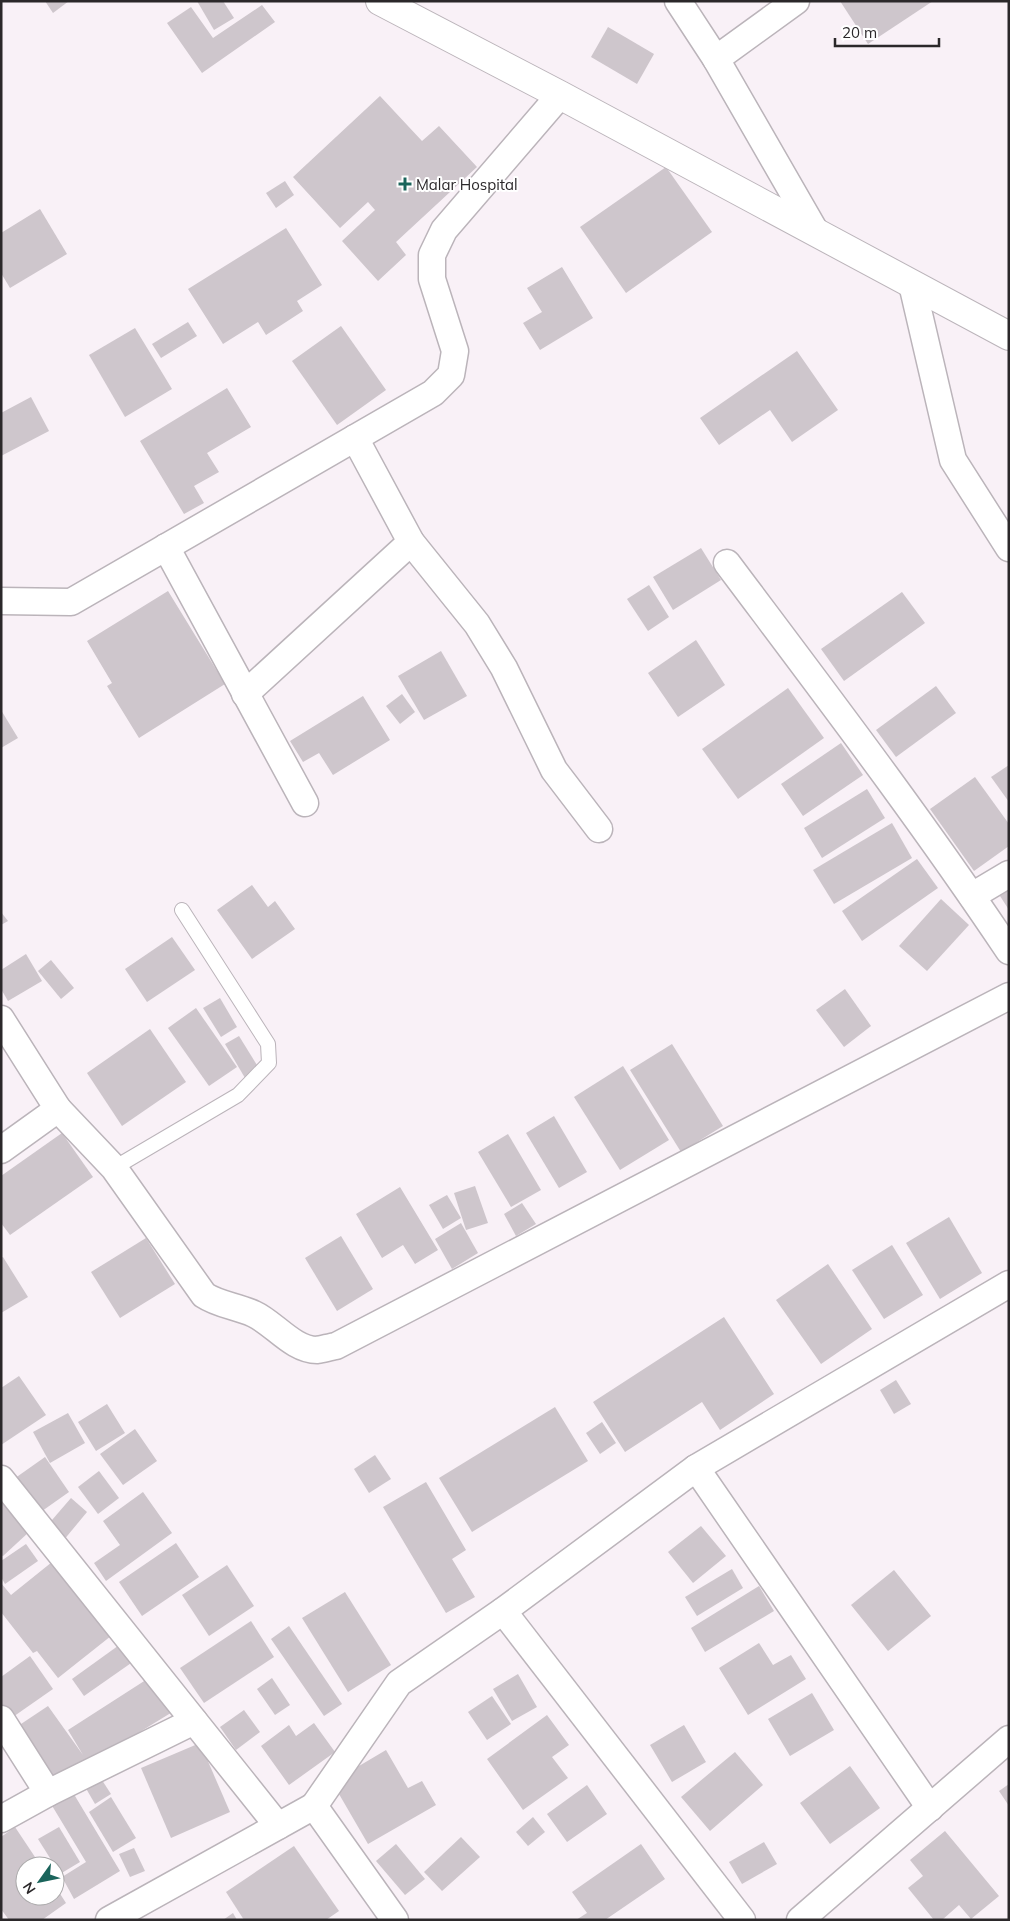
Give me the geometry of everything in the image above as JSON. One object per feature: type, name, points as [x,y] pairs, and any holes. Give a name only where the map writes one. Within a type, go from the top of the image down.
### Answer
[{"type":"street","points":[[380,1],[560,95],[1009,336]]},
{"type":"street","points":[[678,1],[716,59],[815,231]]},
{"type":"street","points":[[716,59],[796,1]]},
{"type":"street","points":[[1,601],[71,602],[434,393],[451,375],[455,351],[432,279],[432,255],[444,230],[560,95]]},
{"type":"street","points":[[912,284],[953,460],[1009,548]]},
{"type":"street","points":[[355,438],[411,542],[477,624],[504,668],[554,770],[598,829]]},
{"type":"street","points":[[245,694],[411,542]]},
{"type":"street","points":[[166,547],[305,803]]},
{"type":"street","points":[[727,563],[972,896],[1009,951]]},
{"type":"street","points":[[972,896],[1009,874]]},
{"type":"street","points":[[1,1019],[58,1109],[114,1168],[204,1295],[214,1302],[241,1308],[259,1316],[299,1344],[316,1350],[336,1346],[1009,996]]},
{"type":"street","points":[[1,1150],[58,1109]]},
{"type":"street","points":[[109,1920],[314,1806],[399,1683],[503,1611],[696,1468],[1009,1284]]},
{"type":"street","points":[[696,1468],[930,1808]]},
{"type":"street","points":[[1,1479],[278,1826]]},
{"type":"street","points":[[503,1611],[742,1920]]},
{"type":"street","points":[[1,1719],[48,1793]]},
{"type":"street","points":[[1,1819],[48,1793],[194,1721]]},
{"type":"street","points":[[800,1920],[1009,1739]]},
{"type":"street","points":[[314,1806],[395,1920]]},
{"type":"lane","points":[[114,1168],[238,1095],[269,1063],[268,1044],[182,910]]},
{"type":"building","points":[[45,1],[69,1],[53,13]]},
{"type":"building","points":[[197,1],[223,1],[234,18],[214,30]]},
{"type":"building","points":[[840,1],[933,1],[868,44]]},
{"type":"building","points":[[262,5],[275,22],[202,73],[167,23],[191,7],[213,38]]},
{"type":"building","points":[[608,27],[654,54],[637,84],[591,57]]},
{"type":"building","points":[[380,96],[422,141],[439,126],[477,167],[396,242],[406,255],[378,281],[342,241],[375,210],[368,202],[340,228],[293,177]]},
{"type":"building","points":[[666,167],[712,232],[626,293],[580,227]]},
{"type":"building","points":[[285,181],[294,195],[276,208],[266,193]]},
{"type":"building","points":[[40,209],[67,254],[10,288],[1,273],[1,233]]},
{"type":"building","points":[[286,228],[322,285],[297,301],[303,311],[266,335],[258,322],[223,344],[188,289]]},
{"type":"building","points":[[562,267],[593,318],[540,350],[523,323],[542,312],[527,288]]},
{"type":"building","points":[[188,322],[197,336],[161,358],[152,344]]},
{"type":"building","points":[[341,326],[386,390],[337,425],[292,361]]},
{"type":"building","points":[[135,328],[172,389],[125,417],[89,355]]},
{"type":"building","points":[[797,351],[838,410],[792,442],[770,410],[719,445],[700,418]]},
{"type":"building","points":[[227,388],[251,427],[207,453],[219,472],[194,486],[204,503],[184,514],[140,441]]},
{"type":"building","points":[[31,397],[49,431],[1,456],[1,413]]},
{"type":"building","points":[[701,548],[721,580],[673,610],[653,577]]},
{"type":"building","points":[[649,585],[669,617],[648,631],[627,599]]},
{"type":"building","points":[[168,591],[225,684],[139,738],[107,686],[112,683],[87,641]]},
{"type":"building","points":[[902,592],[925,623],[844,681],[821,649]]},
{"type":"building","points":[[696,640],[725,685],[678,717],[648,673]]},
{"type":"building","points":[[441,651],[467,696],[424,720],[398,676]]},
{"type":"building","points":[[936,686],[956,713],[896,757],[876,730]]},
{"type":"building","points":[[788,688],[824,738],[738,799],[702,749]]},
{"type":"building","points":[[402,694],[415,712],[400,724],[386,706]]},
{"type":"building","points":[[363,696],[390,740],[333,775],[319,753],[303,762],[290,741]]},
{"type":"building","points":[[1,710],[18,738],[1,748]]},
{"type":"building","points":[[841,743],[863,775],[803,816],[781,784]]},
{"type":"building","points":[[1009,765],[1009,802],[991,777]]},
{"type":"building","points":[[975,777],[1009,824],[1009,846],[974,871],[930,809]]},
{"type":"building","points":[[867,789],[885,818],[822,858],[804,828]]},
{"type":"building","points":[[892,823],[912,858],[834,904],[813,870]]},
{"type":"building","points":[[917,859],[938,888],[862,941],[842,911]]},
{"type":"building","points":[[252,885],[268,907],[275,901],[295,929],[252,959],[217,910]]},
{"type":"building","points":[[1009,890],[1009,910],[1000,896]]},
{"type":"building","points":[[941,899],[969,925],[927,971],[899,946]]},
{"type":"building","points":[[1,912],[8,921],[1,925]]},
{"type":"building","points":[[172,937],[195,970],[147,1002],[125,969]]},
{"type":"building","points":[[26,954],[42,981],[8,1001],[1,989],[1,970]]},
{"type":"building","points":[[51,960],[74,988],[61,999],[38,971]]},
{"type":"building","points":[[845,989],[871,1026],[844,1047],[816,1010]]},
{"type":"building","points":[[220,998],[237,1027],[221,1037],[203,1008]]},
{"type":"building","points":[[196,1008],[237,1067],[209,1086],[168,1028]]},
{"type":"building","points":[[150,1029],[186,1082],[122,1126],[87,1073]]},
{"type":"building","points":[[239,1036],[260,1070],[245,1078],[225,1044]]},
{"type":"building","points":[[672,1044],[723,1126],[681,1152],[630,1070]]},
{"type":"building","points":[[623,1066],[669,1140],[620,1170],[574,1097]]},
{"type":"building","points":[[554,1116],[587,1172],[559,1188],[526,1133]]},
{"type":"building","points":[[62,1133],[93,1177],[10,1235],[1,1223],[1,1176]]},
{"type":"building","points":[[508,1134],[541,1190],[511,1207],[478,1152]]},
{"type":"building","points":[[475,1186],[488,1223],[466,1230],[454,1193]]},
{"type":"building","points":[[400,1187],[438,1250],[415,1264],[403,1245],[382,1258],[356,1214]]},
{"type":"building","points":[[447,1195],[461,1218],[443,1229],[429,1205]]},
{"type":"building","points":[[522,1203],[536,1224],[516,1236],[504,1214]]},
{"type":"building","points":[[949,1217],[982,1273],[940,1299],[906,1243]]},
{"type":"building","points":[[461,1223],[478,1253],[452,1269],[435,1239]]},
{"type":"building","points":[[341,1236],[373,1289],[337,1311],[305,1258]]},
{"type":"building","points":[[146,1238],[175,1284],[120,1318],[91,1272]]},
{"type":"building","points":[[892,1245],[923,1295],[884,1319],[852,1270]]},
{"type":"building","points":[[3,1257],[28,1297],[1,1313],[1,1258]]},
{"type":"building","points":[[828,1264],[872,1329],[821,1364],[776,1300]]},
{"type":"building","points":[[724,1317],[774,1394],[720,1430],[702,1402],[625,1452],[593,1402]]},
{"type":"building","points":[[19,1376],[46,1415],[1,1445],[1,1388]]},
{"type":"building","points":[[896,1380],[911,1404],[894,1414],[880,1390]]},
{"type":"building","points":[[107,1404],[125,1433],[96,1451],[78,1422]]},
{"type":"building","points":[[555,1407],[588,1461],[472,1532],[439,1478]]},
{"type":"building","points":[[68,1413],[85,1443],[50,1463],[33,1432]]},
{"type":"building","points":[[602,1422],[616,1443],[600,1454],[586,1433]]},
{"type":"building","points":[[135,1429],[157,1461],[123,1485],[100,1454]]},
{"type":"building","points":[[375,1455],[391,1479],[369,1493],[354,1469]]},
{"type":"building","points":[[45,1457],[69,1492],[35,1516],[11,1481]]},
{"type":"building","points":[[99,1471],[119,1498],[98,1514],[78,1487]]},
{"type":"building","points":[[426,1482],[466,1550],[452,1559],[475,1597],[446,1613],[383,1507]]},
{"type":"building","points":[[143,1492],[172,1533],[106,1581],[94,1563],[120,1545],[103,1521]]},
{"type":"building","points":[[71,1498],[87,1512],[63,1541],[46,1527]]},
{"type":"building","points":[[1,1501],[29,1532],[3,1556],[1,1555]]},
{"type":"building","points":[[701,1526],[726,1556],[693,1583],[668,1552]]},
{"type":"building","points":[[176,1543],[199,1577],[142,1616],[119,1582]]},
{"type":"building","points":[[26,1544],[38,1561],[5,1584],[1,1577],[1,1561]]},
{"type":"building","points":[[57,1558],[116,1632],[58,1678],[37,1651],[33,1653],[1,1612],[1,1583],[11,1595]]},
{"type":"building","points":[[227,1565],[254,1606],[209,1636],[182,1595]]},
{"type":"building","points":[[732,1569],[743,1588],[697,1616],[685,1597]]},
{"type":"building","points":[[894,1570],[931,1616],[888,1651],[851,1605]]},
{"type":"building","points":[[759,1586],[774,1611],[705,1652],[691,1628]]},
{"type":"building","points":[[345,1592],[391,1665],[348,1692],[302,1618]]},
{"type":"building","points":[[251,1621],[274,1657],[204,1703],[180,1668]]},
{"type":"building","points":[[289,1626],[342,1704],[324,1716],[271,1639]]},
{"type":"building","points":[[122,1643],[134,1661],[84,1696],[72,1679]]},
{"type":"building","points":[[759,1643],[773,1665],[791,1655],[806,1679],[748,1715],[719,1668]]},
{"type":"building","points":[[30,1656],[53,1689],[10,1719],[1,1707],[1,1677]]},
{"type":"building","points":[[518,1674],[537,1707],[512,1721],[493,1689]]},
{"type":"building","points":[[152,1676],[174,1711],[58,1782],[18,1726],[48,1706],[83,1755],[68,1730]]},
{"type":"building","points":[[272,1678],[290,1705],[275,1715],[257,1689]]},
{"type":"building","points":[[812,1693],[834,1730],[790,1756],[768,1719]]},
{"type":"building","points":[[492,1696],[511,1724],[487,1740],[468,1712]]},
{"type":"building","points":[[244,1710],[260,1732],[236,1750],[220,1727]]},
{"type":"building","points":[[547,1715],[569,1745],[552,1757],[568,1778],[523,1810],[487,1759]]},
{"type":"building","points":[[314,1723],[335,1752],[289,1785],[261,1746],[289,1725],[296,1736]]},
{"type":"building","points":[[684,1725],[706,1762],[672,1782],[650,1745]]},
{"type":"building","points":[[200,1743],[230,1812],[171,1838],[141,1768]]},
{"type":"building","points":[[386,1750],[408,1788],[422,1781],[436,1805],[368,1844],[332,1782]]},
{"type":"building","points":[[735,1752],[763,1785],[710,1831],[681,1797]]},
{"type":"building","points":[[850,1766],[880,1808],[830,1844],[800,1803]]},
{"type":"building","points":[[100,1777],[111,1794],[95,1804],[84,1785]]},
{"type":"building","points":[[1009,1784],[1009,1806],[999,1791]]},
{"type":"building","points":[[587,1785],[607,1814],[567,1842],[547,1814]]},
{"type":"building","points":[[72,1791],[120,1871],[74,1899],[65,1882],[65,1875],[86,1862],[51,1804]]},
{"type":"building","points":[[111,1797],[136,1838],[113,1852],[89,1812]]},
{"type":"building","points":[[533,1817],[545,1832],[528,1846],[516,1832]]},
{"type":"building","points":[[15,1827],[34,1856],[15,1856],[15,1906],[62,1906],[42,1920],[9,1920],[1,1909],[1,1837]]},
{"type":"building","points":[[59,1827],[80,1862],[65,1871],[65,1856],[49,1856],[38,1839]]},
{"type":"building","points":[[945,1831],[999,1896],[971,1919],[959,1905],[942,1920],[934,1920],[908,1888],[923,1876],[910,1860]]},
{"type":"building","points":[[461,1837],[480,1857],[442,1891],[424,1872]]},
{"type":"building","points":[[764,1842],[777,1864],[742,1884],[729,1862]]},
{"type":"building","points":[[396,1844],[425,1879],[405,1895],[376,1861]]},
{"type":"building","points":[[641,1844],[665,1879],[605,1920],[576,1920],[587,1913],[572,1892]]},
{"type":"building","points":[[294,1846],[339,1911],[326,1920],[244,1920],[226,1892]]},
{"type":"building","points":[[134,1848],[145,1871],[130,1877],[119,1854]]},
{"type":"building","points":[[233,1913],[237,1920],[223,1920]]},
{"type":"place","name":"Malar Hospital","points":[[405,184]]}]
